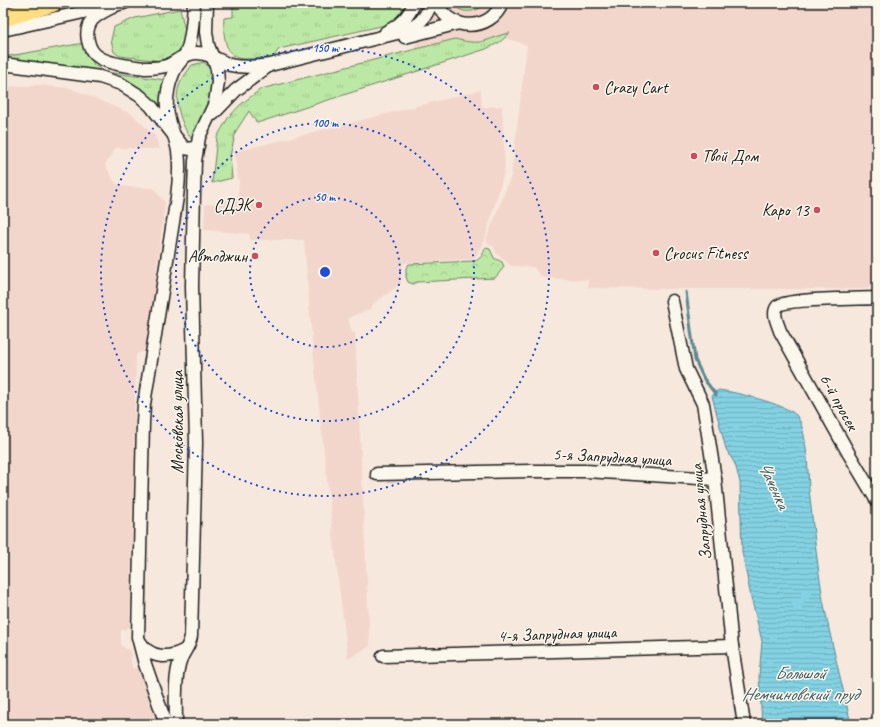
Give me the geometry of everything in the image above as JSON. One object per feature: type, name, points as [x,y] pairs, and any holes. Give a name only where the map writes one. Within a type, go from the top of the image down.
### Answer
[{"type":"highway","points":[[3,18],[53,3]]},
{"type":"street","points":[[185,57],[193,19],[194,3]]},
{"type":"street","points":[[368,40],[402,22],[409,14],[414,3]]},
{"type":"street","points":[[119,4],[94,19],[87,34],[88,42],[92,50],[99,58],[112,63],[145,68],[156,68],[195,53],[207,55],[232,65],[244,67],[270,65],[368,40],[398,34],[413,27],[424,19],[431,3]]},
{"type":"street","points":[[437,3],[447,17],[459,24]]},
{"type":"street","points":[[368,40],[397,39],[459,24],[473,25],[486,21],[497,12],[502,3]]},
{"type":"street","points":[[3,30],[119,4]]},
{"type":"street","points":[[207,9],[206,32],[218,82],[214,103],[208,119]]},
{"type":"street","name":"Московская улица","points":[[166,724],[145,664],[138,622],[143,423],[144,404],[177,197],[179,158],[167,113],[168,87],[172,74],[177,65],[185,57]]},
{"type":"street","points":[[3,64],[100,77],[121,84],[140,96],[155,110],[184,148],[191,149],[198,146]]},
{"type":"street","points":[[208,119],[236,90],[270,65]]},
{"type":"street","name":"Московская улица","points":[[176,724],[178,674],[180,662],[191,641],[196,443],[192,263],[195,161],[199,137],[208,119]]},
{"type":"street","name":"6-й просек","points":[[877,298],[811,300],[785,303],[780,304],[776,308],[775,312],[775,317],[780,331],[787,344],[877,501]]},
{"type":"street","name":"Запрудная улица","points":[[672,301],[686,369],[703,404],[715,480],[732,646],[744,724]]},
{"type":"street","name":"5-я Запрудная улица","points":[[377,474],[586,471],[715,480]]},
{"type":"street","points":[[140,641],[143,648],[154,655],[170,656],[185,650]]},
{"type":"street","name":"4-я Запрудная улица","points":[[383,656],[732,646]]},
{"type":"shaded area","points":[[415,3],[877,3],[877,278],[867,289],[588,288],[588,280],[543,278],[533,267],[511,266],[496,253],[494,247],[487,243],[487,237],[511,176],[527,45],[501,37],[476,52],[413,51],[419,36],[410,5]]},
{"type":"shaded area","points":[[38,85],[70,88],[132,114],[155,136],[160,149],[115,148],[105,165],[116,184],[128,187],[154,188],[165,203],[155,283],[157,285],[147,351],[136,354],[130,627],[121,631],[121,646],[130,651],[132,668],[140,668],[146,691],[159,724],[3,724],[3,87]]},
{"type":"shaded area","points":[[481,90],[482,107],[502,106],[505,169],[485,239],[474,259],[403,263],[401,284],[373,304],[370,309],[348,318],[352,333],[355,332],[370,646],[348,659],[313,352],[304,240],[250,240],[249,234],[204,230],[205,205],[238,198],[239,184],[234,152]]},
{"type":"green space","points":[[233,3],[407,3],[403,14],[390,24],[279,49],[273,58],[244,59],[237,58],[232,55],[226,44],[224,18],[233,17]]},
{"type":"green space","points":[[452,3],[487,3],[473,11],[464,11]]},
{"type":"green space","points":[[180,9],[186,34],[179,51],[171,58],[162,61],[120,56],[114,52],[111,40],[114,27],[135,18]]},
{"type":"green space","points":[[510,33],[500,42],[486,49],[257,123],[249,111],[236,131],[230,156],[232,178],[212,183],[217,137],[228,118],[240,105],[261,89],[455,39],[470,42],[481,42]]},
{"type":"green space","points":[[84,43],[94,65],[106,72],[166,80],[163,112],[134,87],[3,60],[3,57]]},
{"type":"green space","points":[[204,62],[211,70],[213,89],[194,142],[186,131],[180,116],[177,93],[182,80],[192,65]]},
{"type":"green space","points":[[485,248],[490,249],[494,258],[502,262],[504,267],[495,278],[417,282],[413,284],[408,282],[406,277],[406,268],[409,264],[474,261],[481,256]]},
{"type":"water","name":"Большой Немчиновский пруд","points":[[719,390],[736,393],[782,407],[796,415],[800,421],[805,439],[812,517],[823,600],[851,724],[762,724],[759,676],[762,641],[742,552],[740,482],[735,464],[726,449],[712,396]]},
{"type":"waterway","name":"Чаченка","points":[[686,292],[695,360],[704,379],[716,395]]},
{"type":"place","name":"Crazy Cart","points":[[596,87]]},
{"type":"place","name":"Твой Дом","points":[[694,156]]},
{"type":"place","name":"СДЭК","points":[[259,205]]},
{"type":"place","name":"Каро 13","points":[[817,210]]},
{"type":"place","name":"Crocus Fitness","points":[[656,253]]},
{"type":"place","name":"Автоджин","points":[[255,256]]}]
